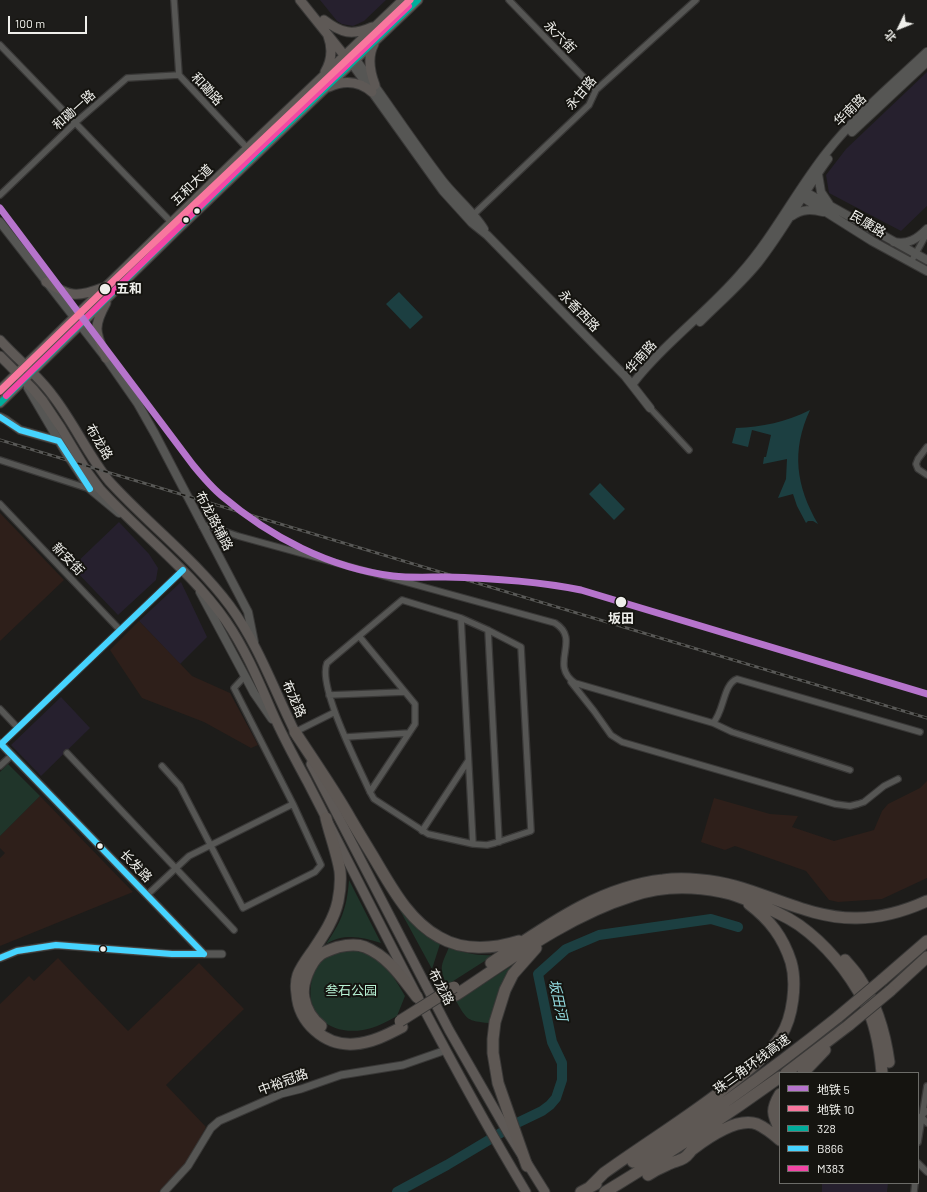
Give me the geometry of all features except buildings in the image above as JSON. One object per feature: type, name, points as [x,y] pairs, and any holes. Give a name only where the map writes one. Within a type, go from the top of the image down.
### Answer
[{"type":"highway","points":[[295,732],[331,787],[393,890],[418,921],[429,931],[440,938],[467,946],[495,947],[511,944],[531,937]]},
{"type":"highway","points":[[326,818],[340,871],[338,903],[326,930],[303,965],[298,976],[296,989],[298,1004],[304,1019],[323,1036],[337,1043],[353,1044],[368,1042],[385,1036],[401,1024],[584,914],[633,895],[663,889],[682,888],[723,892],[777,912],[799,926],[824,947],[841,965],[865,1004],[881,1059],[882,1072]]},
{"type":"highway","points":[[455,991],[531,937],[574,910],[602,896],[631,885],[664,880],[711,881],[733,885],[813,912],[856,918],[875,917],[895,913],[927,901]]},
{"type":"highway","points":[[585,1190],[614,1166],[719,1093],[764,1056],[782,1035],[794,998],[794,972],[786,946],[771,923],[741,898]]},
{"type":"highway","points":[[773,898],[804,921],[830,944],[861,980],[872,1000],[880,1022],[886,1043],[889,1072]]},
{"type":"highway","points":[[527,1166],[498,1083],[493,1053],[493,1039],[495,1022],[505,990],[513,974],[548,936]]},
{"type":"highway","name":"珠三角环线高速","points":[[585,1190],[656,1148],[728,1100],[782,1061],[838,1017],[927,941]]},
{"type":"highway","points":[[401,1024],[365,1035],[349,1037],[336,1035],[325,1030],[315,1021],[308,1009],[304,997],[307,975],[320,955],[332,949],[354,945],[364,947],[389,962],[417,997]]},
{"type":"highway","name":"珠三角环线高速","points":[[787,1072],[849,1025],[890,991],[927,957]]},
{"type":"highway","points":[[804,1072],[849,1025]]},
{"type":"highway","name":"珠三角环线高速","points":[[605,1192],[667,1155],[779,1078]]},
{"type":"highway","points":[[779,1096],[772,1109],[774,1118],[779,1128]]},
{"type":"highway","points":[[613,1192],[685,1157],[692,1150],[715,1134],[732,1126],[749,1122],[757,1124],[765,1128],[779,1139]]},
{"type":"main road","points":[[300,0],[354,62]]},
{"type":"main road","points":[[308,0],[324,20],[347,54]]},
{"type":"main road","name":"五和大道","points":[[0,403],[32,372],[105,287],[403,0]]},
{"type":"main road","name":"五和大道","points":[[0,390],[25,365],[77,321],[112,294],[418,0]]},
{"type":"main road","points":[[324,20],[336,28],[354,33],[365,30],[379,23],[387,30]]},
{"type":"main road","points":[[326,31],[330,41],[332,53],[329,65],[318,82],[322,91],[333,85],[352,82],[373,88],[370,58],[372,48],[379,38]]},
{"type":"main road","name":"华南路","points":[[632,385],[643,378],[735,289],[758,263],[788,220],[819,162],[841,136],[927,52]]},
{"type":"main road","name":"永香西路","points":[[354,62],[443,191],[471,217],[614,365],[650,408]]},
{"type":"main road","name":"华南路","points":[[632,385],[639,375],[742,273],[832,155],[850,134],[927,62]]},
{"type":"main road","points":[[788,220],[797,213],[808,210],[828,210],[821,192],[818,174]]},
{"type":"main road","name":"民康路","points":[[802,194],[924,270]]},
{"type":"main road","name":"民康路","points":[[828,210],[927,259]]},
{"type":"main road","name":"布龙路辅路","points":[[0,222],[106,358],[128,388],[147,419],[248,612],[254,642]]},
{"type":"main road","points":[[891,241],[901,243],[912,241],[927,230]]},
{"type":"main road","points":[[46,282],[60,291],[74,294],[87,294],[105,287]]},
{"type":"main road","points":[[106,358],[98,338],[96,327],[99,317],[112,294]]},
{"type":"main road","name":"布龙路","points":[[0,340],[42,381],[62,408],[103,474],[206,576],[230,605],[254,642],[295,732],[449,1030],[527,1166]]},
{"type":"main road","name":"布龙路","points":[[0,356],[33,388],[52,414],[94,481],[107,496],[192,579],[223,616],[244,648],[282,732],[417,997],[486,1124],[526,1192]]},
{"type":"main road","points":[[24,380],[59,441],[90,490],[136,524]]},
{"type":"main road","points":[[0,417],[20,430],[59,441]]},
{"type":"main road","points":[[192,579],[254,693],[282,732]]},
{"type":"main road","points":[[527,1166],[545,1192]]},
{"type":"street","name":"和磡路","points":[[174,0],[179,75],[254,156]]},
{"type":"street","name":"永六街","points":[[509,0],[596,90]]},
{"type":"street","name":"永甘路","points":[[471,217],[589,105],[596,90],[696,0]]},
{"type":"street","points":[[0,45],[178,229]]},
{"type":"street","name":"和磡一路","points":[[0,195],[76,122],[127,78],[179,75]]},
{"type":"street","points":[[911,262],[927,233]]},
{"type":"street","points":[[924,270],[927,259]]},
{"type":"street","points":[[650,408],[689,450]]},
{"type":"street","points":[[927,447],[916,464],[918,469],[927,475]]},
{"type":"street","points":[[0,460],[90,490]]},
{"type":"street","name":"新安街","points":[[0,504],[120,630]]},
{"type":"street","points":[[202,526],[209,526],[238,536],[555,623],[564,631],[566,637],[567,643],[563,663],[564,672],[611,735],[622,742],[835,804],[850,806],[864,802],[884,786],[898,779]]},
{"type":"street","points":[[1,743],[183,570]]},
{"type":"street","points":[[402,600],[461,618],[488,630],[521,647],[531,830],[487,845],[473,844],[428,834],[374,799],[335,712],[329,695],[325,667],[327,663],[402,600]]},
{"type":"street","points":[[461,618],[473,844]]},
{"type":"street","points":[[488,630],[499,842]]},
{"type":"street","points":[[359,636],[415,704],[415,724],[370,792]]},
{"type":"street","points":[[162,766],[180,786],[244,908],[315,872],[321,865],[294,804],[234,688],[246,676]]},
{"type":"street","points":[[569,678],[582,685],[713,723],[732,732],[850,770]]},
{"type":"street","points":[[713,723],[720,711],[729,684],[737,678],[920,732]]},
{"type":"street","points":[[329,695],[405,692]]},
{"type":"street","points":[[0,709],[18,728]]},
{"type":"street","points":[[295,732],[335,712]]},
{"type":"street","points":[[346,737],[409,733]]},
{"type":"street","name":"长发路","points":[[1,743],[204,954]]},
{"type":"street","points":[[66,753],[234,930]]},
{"type":"street","points":[[0,766],[12,755]]},
{"type":"street","points":[[422,831],[468,761]]},
{"type":"street","points":[[147,895],[189,856],[294,804]]},
{"type":"street","points":[[0,958],[17,952],[56,945],[172,954],[222,954]]},
{"type":"street","name":"中裕冠路","points":[[164,1192],[188,1166],[211,1128],[219,1121],[281,1094],[301,1089],[341,1075],[382,1069],[409,1063],[446,1050]]},
{"type":"street","points":[[919,1133],[927,1086]]},
{"type":"street","points":[[921,1116],[927,1111]]},
{"type":"street","points":[[921,1116],[927,1123]]},
{"type":"street","points":[[919,1163],[927,1172]]},
{"type":"shaded area","points":[[320,0],[386,0],[364,21],[353,26],[342,24],[337,21]]},
{"type":"shaded area","points":[[927,72],[927,206],[901,231],[829,193],[826,175],[846,149]]},
{"type":"shaded area","points":[[0,513],[64,580],[0,641]]},
{"type":"shaded area","points":[[119,522],[149,554],[158,568],[156,580],[118,615],[72,567]]},
{"type":"shaded area","points":[[181,582],[207,637],[180,664],[139,621]]},
{"type":"shaded area","points":[[139,621],[192,676],[230,693],[258,745],[251,748],[204,722],[142,698],[110,650]]},
{"type":"shaded area","points":[[61,697],[90,728],[41,776],[11,745]]},
{"type":"shaded area","points":[[927,781],[927,878],[882,899],[838,902],[829,900],[806,871],[735,846],[725,850],[701,842],[714,798],[770,814],[798,816],[792,827],[834,841],[874,830],[882,811],[888,804],[920,788]]},
{"type":"shaded area","points":[[40,796],[133,892],[0,946],[0,858],[5,853],[0,848],[0,836]]},
{"type":"shaded area","points":[[58,958],[128,1031],[199,963],[244,1009],[166,1085],[206,1127],[185,1166],[158,1192],[0,1192],[0,1004],[29,976],[34,981]]},
{"type":"shaded area","points":[[822,1184],[888,1184],[887,1192],[822,1192]]},
{"type":"green space","points":[[8,764],[40,796],[0,836],[0,772]]},
{"type":"green space","points":[[349,880],[381,943],[367,939],[346,937],[326,944],[343,914]]},
{"type":"green space","points":[[395,901],[426,934],[440,944],[432,969]]},
{"type":"green space","points":[[449,947],[471,954],[494,955],[447,985],[442,966]]},
{"type":"green space","name":"叁石公园","points":[[354,950],[372,956],[379,961],[390,973],[405,996],[397,1016],[372,1028],[352,1031],[332,1027],[317,1015],[313,1007],[311,997],[311,985],[312,978],[321,961],[335,954]]},
{"type":"green space","points":[[513,965],[499,993],[489,1023],[472,1020],[465,1016],[456,1001]]},
{"type":"water","points":[[399,292],[423,317],[410,329],[386,304]]},
{"type":"water","points":[[810,410],[804,425],[798,454],[801,482],[805,496],[818,524],[813,521],[808,521],[806,523],[797,506],[793,494],[778,498],[786,479],[787,459],[763,464],[771,435],[752,430],[748,447],[732,443],[736,428],[774,423],[792,418]]},
{"type":"water","points":[[600,483],[625,509],[614,520],[589,494]]},
{"type":"waterway","name":"坂田河","points":[[515,1124],[542,1111],[550,1105],[556,1098],[562,1080],[562,1063],[552,1042],[538,974],[566,949],[599,935],[711,919],[738,927]]},
{"type":"waterway","name":"坂田河","points":[[397,1192],[447,1165],[509,1128]]},
{"type":"railway","points":[[0,440],[927,718]]},
{"type":"metro line","name":"10","points":[[0,391],[105,289],[410,0]]},
{"type":"metro line","name":"5","points":[[0,208],[203,477],[218,493],[241,511],[260,525],[281,537],[324,558],[346,566],[370,572],[399,577],[462,577],[513,580],[581,590],[927,694]]},
{"type":"transit line","name":"328","points":[[0,403],[178,229],[418,0]]},
{"type":"transit line","name":"M383","points":[[6,396],[253,155],[409,6]]},
{"type":"transit line","name":"B866","points":[[0,417],[20,430],[59,441],[90,489]]},
{"type":"transit line","name":"B866","points":[[183,570],[1,744],[204,954]]},
{"type":"transit line","name":"B866","points":[[0,958],[17,951],[56,945],[172,954],[204,954]]},
{"type":"place","name":"五和","points":[[105,289]]},
{"type":"place","name":"坂田","points":[[621,602]]}]
